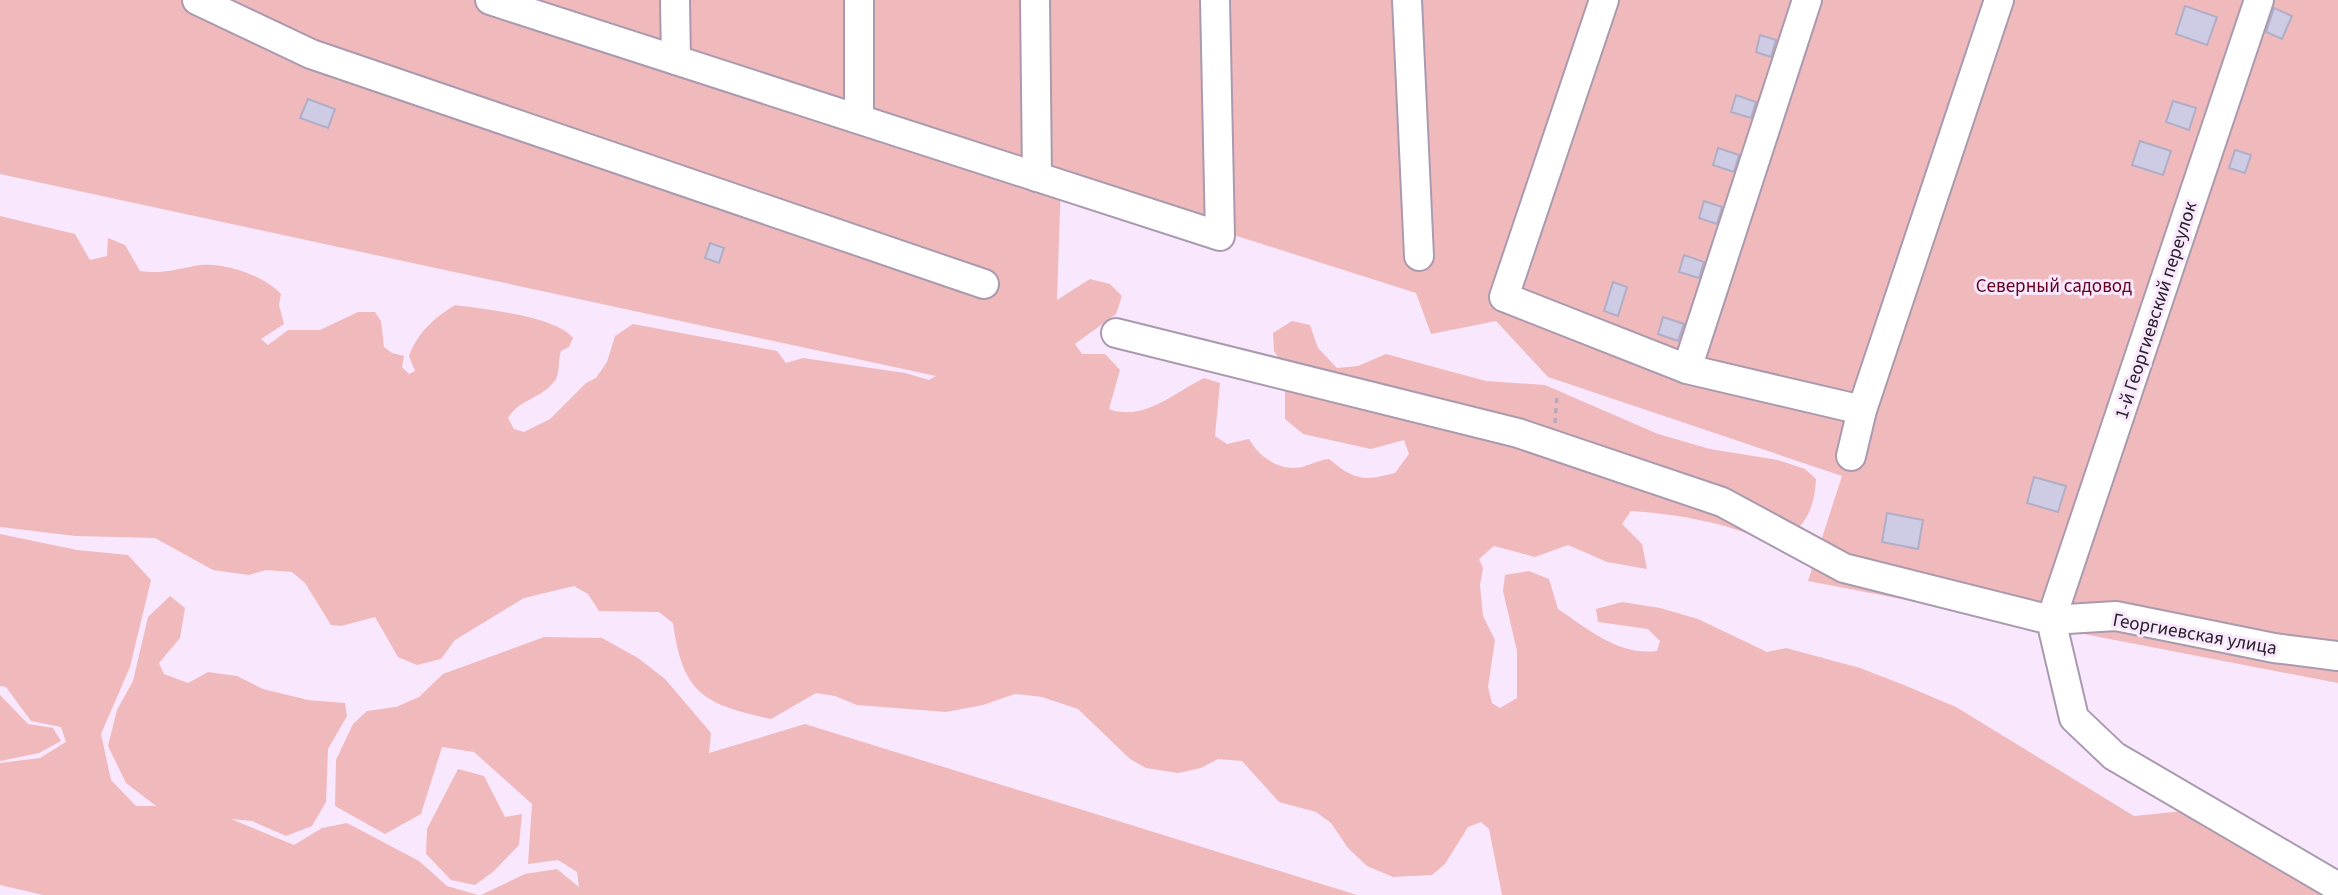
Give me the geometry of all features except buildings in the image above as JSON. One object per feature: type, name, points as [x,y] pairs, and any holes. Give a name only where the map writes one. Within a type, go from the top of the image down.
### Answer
[{"type":"street","points":[[197,0],[311,54],[984,284]]},
{"type":"street","points":[[675,0],[676,60]]},
{"type":"street","points":[[859,0],[859,119]]},
{"type":"street","points":[[1035,0],[1037,177]]},
{"type":"street","points":[[500,2],[1220,236],[1215,0]]},
{"type":"street","points":[[1407,0],[1419,257]]},
{"type":"street","points":[[1604,0],[1504,297],[1687,369],[1862,410]]},
{"type":"street","points":[[1687,369],[1807,0]]},
{"type":"street","points":[[1851,456],[1862,410],[1999,0]]},
{"type":"street","name":"1-й Георгиевский переулок","points":[[2051,620],[2259,0]]},
{"type":"street","name":"Георгиевская улица","points":[[1116,333],[1518,433],[1722,502],[1844,568],[2051,620],[2116,616],[2274,649],[2338,656]]},
{"type":"street","points":[[2051,620],[2074,718],[2114,756],[2338,887]]},
{"type":"green space","name":"Северный садовод","points":[[0,0],[2338,0],[2338,683],[1808,581],[1842,476],[1548,377],[1496,321],[1431,334],[1416,293],[1061,180],[1057,300],[1090,279],[1110,284],[1122,296],[1116,314],[1075,344],[1082,354],[1105,354],[1120,370],[1109,409],[1134,412],[1158,404],[1204,378],[1220,383],[1215,436],[1227,444],[1249,439],[1264,457],[1286,467],[1302,467],[1329,459],[1346,472],[1367,478],[1395,473],[1409,454],[1404,440],[1371,449],[1303,434],[1285,419],[1285,369],[1274,351],[1273,333],[1292,321],[1310,325],[1318,348],[1337,368],[1358,366],[1386,354],[1486,381],[1545,385],[1658,434],[1710,449],[1778,460],[1805,469],[1816,479],[1813,501],[1806,518],[1777,546],[1706,521],[1631,511],[1622,524],[1642,544],[1647,569],[1607,562],[1568,545],[1535,557],[1494,546],[1479,559],[1483,568],[1480,585],[1483,616],[1495,640],[1488,687],[1492,703],[1500,708],[1517,698],[1517,651],[1503,591],[1505,575],[1529,571],[1549,579],[1558,609],[1604,639],[1630,649],[1657,651],[1660,641],[1648,629],[1598,622],[1596,609],[1622,602],[1660,608],[1698,619],[1767,652],[1786,648],[1860,668],[1904,685],[1956,707],[2134,816],[2184,811],[2326,895],[1502,895],[1489,829],[1481,822],[1468,827],[1445,864],[1432,875],[1393,877],[1367,866],[1348,848],[1331,823],[1316,812],[1279,802],[1242,761],[1218,759],[1201,768],[1178,773],[1146,768],[1130,759],[1078,709],[1042,697],[1015,694],[983,705],[946,712],[857,705],[835,696],[816,693],[771,719],[728,708],[700,692],[690,681],[683,666],[673,623],[659,612],[599,611],[588,594],[574,586],[524,598],[455,640],[441,659],[417,665],[398,657],[375,617],[341,626],[331,625],[305,583],[292,572],[266,570],[249,575],[213,570],[155,538],[76,536],[0,527],[0,216],[75,234],[90,260],[107,256],[108,238],[125,245],[140,271],[161,272],[216,265],[253,275],[281,294],[279,305],[284,324],[261,339],[268,345],[288,330],[320,330],[358,312],[375,312],[381,321],[384,347],[392,353],[404,356],[402,367],[409,374],[415,371],[409,356],[417,340],[434,321],[455,305],[500,311],[551,324],[573,338],[569,347],[561,351],[556,379],[545,390],[518,407],[508,418],[514,429],[524,432],[550,419],[586,383],[596,378],[607,362],[615,336],[633,324],[777,351],[786,363],[803,358],[905,373],[929,380],[936,376],[0,174]]},
{"type":"green space","points":[[0,534],[77,550],[128,555],[151,580],[130,667],[101,734],[111,780],[136,806],[156,806],[126,783],[108,746],[117,710],[133,681],[148,617],[170,596],[185,608],[180,638],[159,663],[164,674],[188,683],[208,672],[237,676],[263,689],[308,700],[345,703],[347,716],[328,749],[326,802],[312,826],[286,836],[252,821],[231,819],[294,845],[322,828],[347,823],[419,861],[447,886],[478,895],[43,895],[0,885],[0,763],[40,758],[66,742],[61,727],[31,721],[6,687],[0,686]]},
{"type":"green space","points":[[544,637],[602,638],[638,658],[665,679],[711,733],[709,753],[805,724],[1357,895],[481,895],[525,874],[557,869],[579,887],[577,872],[558,860],[528,864],[532,804],[474,752],[442,747],[421,814],[385,834],[335,806],[336,760],[353,724],[367,711],[396,707],[419,697],[443,674]]},
{"type":"green space","points":[[0,695],[28,724],[53,728],[61,741],[39,753],[0,761]]},
{"type":"green space","points":[[458,769],[484,776],[505,817],[522,814],[519,845],[494,871],[475,885],[451,880],[426,854],[427,829]]}]
